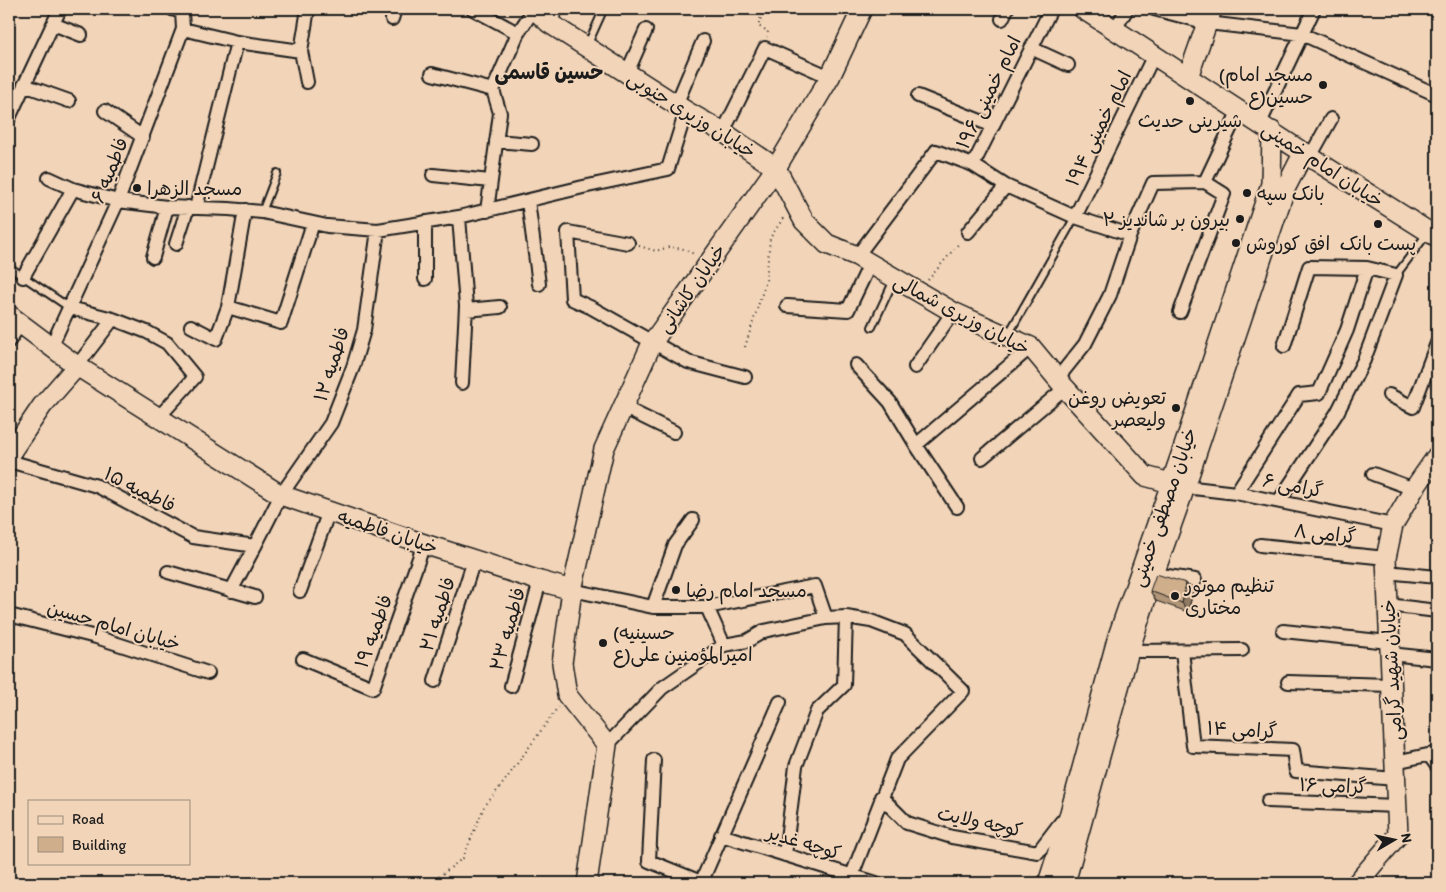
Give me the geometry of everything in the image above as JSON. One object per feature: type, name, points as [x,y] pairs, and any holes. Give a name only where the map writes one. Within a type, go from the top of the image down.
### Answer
[{"type":"street","points":[[9,118],[60,9]]},
{"type":"street","points":[[172,9],[182,12],[183,29],[237,42],[301,51]]},
{"type":"street","points":[[307,82],[301,51],[308,9]]},
{"type":"street","points":[[473,9],[518,34]]},
{"type":"street","points":[[486,211],[500,113],[493,90],[518,34],[534,9]]},
{"type":"street","name":"خیابان وزیری جنوبی","points":[[534,9],[553,16],[586,47],[776,168]]},
{"type":"street","name":"خیابان کاشانی","points":[[567,695],[562,663],[572,590],[604,448],[652,343],[776,168],[830,77],[862,9]]},
{"type":"street","name":"امام خمینی ۱۹۶","points":[[973,165],[1050,9]]},
{"type":"street","name":"خیابان امام خمینی","points":[[1083,9],[1307,155],[1433,234]]},
{"type":"street","points":[[1115,29],[1127,9]]},
{"type":"street","points":[[1154,9],[1210,16],[1302,34],[1437,95]]},
{"type":"street","points":[[1266,127],[1302,34],[1314,9]]},
{"type":"street","points":[[1188,77],[1210,16]]},
{"type":"street","points":[[53,24],[81,35]]},
{"type":"street","name":"فاطمیه ۶","points":[[51,347],[118,201],[183,29]]},
{"type":"street","points":[[627,73],[646,30]]},
{"type":"street","points":[[49,178],[73,189],[118,201],[167,207],[262,212],[327,226],[378,230],[459,217],[668,169],[681,108],[703,41]]},
{"type":"street","points":[[176,244],[192,207],[237,42]]},
{"type":"street","points":[[722,132],[765,48],[830,77]]},
{"type":"street","points":[[1031,48],[1068,65]]},
{"type":"street","name":"امام خمینی ۱۹۴","points":[[1075,217],[1154,55]]},
{"type":"street","points":[[432,74],[493,90]]},
{"type":"street","points":[[24,85],[69,101]]},
{"type":"street","points":[[918,96],[992,126]]},
{"type":"street","points":[[1206,182],[1239,110]]},
{"type":"street","points":[[105,112],[143,137]]},
{"type":"street","points":[[1307,155],[1331,119]]},
{"type":"street","name":"خیابان مصطفی خمینی","points":[[1266,127],[1278,186]]},
{"type":"street","points":[[496,141],[532,144]]},
{"type":"street","points":[[787,306],[848,310],[863,260],[936,151],[973,165],[1006,186],[1075,217],[1130,235]]},
{"type":"street","name":"خیابان مصطفی خمینی","points":[[1048,883],[1068,820],[1118,636],[1178,485],[1278,186],[1307,155]]},
{"type":"street","name":"خیابان وزیری شمالی","points":[[776,168],[804,221],[827,244],[863,260],[953,312],[1031,347],[1061,384],[1145,476],[1178,485]]},
{"type":"street","points":[[433,175],[490,181]]},
{"type":"street","points":[[982,458],[1061,384],[1106,304],[1130,235],[1153,183],[1206,182],[1224,194],[1180,312]]},
{"type":"street","points":[[968,232],[1006,186]]},
{"type":"street","points":[[23,277],[73,189]]},
{"type":"street","points":[[528,201],[539,284]]},
{"type":"street","points":[[153,257],[167,207]]},
{"type":"street","points":[[191,326],[216,339],[228,307],[244,210]]},
{"type":"street","points":[[459,217],[466,310],[462,384]]},
{"type":"street","points":[[425,222],[425,278]]},
{"type":"street","points":[[228,307],[281,323],[313,223]]},
{"type":"street","name":"فاطمیه ۱۲","points":[[281,495],[331,423],[353,367],[364,330],[378,230]]},
{"type":"street","points":[[628,243],[568,232],[572,299],[592,308],[688,362],[745,377]]},
{"type":"street","points":[[1279,501],[1337,413],[1364,360],[1396,275],[1367,268],[1309,267],[1284,346]]},
{"type":"street","points":[[1236,493],[1299,395],[1319,394],[1347,330],[1367,268]]},
{"type":"street","points":[[466,310],[500,306]]},
{"type":"street","points":[[70,308],[113,319],[147,332],[167,344],[195,377],[158,418]]},
{"type":"street","points":[[915,367],[953,312]]},
{"type":"street","points":[[9,342],[15,319]]},
{"type":"street","name":"خیابان فاطمیه","points":[[15,319],[77,366],[281,495],[540,581],[572,590],[653,606],[707,607],[815,586],[826,618]]},
{"type":"street","points":[[9,455],[42,406],[77,366],[113,319]]},
{"type":"street","points":[[1389,395],[1413,407],[1437,343]]},
{"type":"street","points":[[916,445],[1031,347]]},
{"type":"street","points":[[856,365],[890,402],[957,507]]},
{"type":"street","points":[[623,407],[674,432]]},
{"type":"street","name":"فاطمیه ۱۵","points":[[9,461],[97,486],[193,537],[255,546]]},
{"type":"street","name":"خیابان شهید گرامی","points":[[1365,880],[1398,836],[1386,565],[1393,525],[1414,489],[1435,463]]},
{"type":"street","points":[[1373,474],[1414,489]]},
{"type":"street","name":"خیابان مصطفی خمینی","points":[[1065,883],[1129,651],[1154,574],[1178,485]]},
{"type":"street","name":"گرامی ۶","points":[[1178,485],[1236,493],[1393,525]]},
{"type":"street","points":[[230,591],[281,495]]},
{"type":"street","points":[[300,591],[329,511]]},
{"type":"street","points":[[653,606],[675,545],[693,520]]},
{"type":"street","name":"فاطمیه ۱۹","points":[[303,659],[373,688],[424,544]]},
{"type":"street","name":"گرامی ۸","points":[[1260,545],[1386,565],[1437,577]]},
{"type":"street","name":"فاطمیه ۲۱","points":[[435,681],[474,560]]},
{"type":"street","points":[[168,572],[255,597]]},
{"type":"street","points":[[1154,574],[1195,580]]},
{"type":"street","name":"فاطمیه ۲۳","points":[[511,686],[540,581]]},
{"type":"street","points":[[1388,605],[1437,611]]},
{"type":"street","points":[[707,607],[724,645]]},
{"type":"street","name":"خیابان امام حسین","points":[[9,615],[96,637],[208,673]]},
{"type":"street","points":[[785,856],[796,766],[817,711],[844,685],[846,617]]},
{"type":"street","points":[[587,883],[607,745],[662,688],[724,645],[747,641],[764,631],[826,618],[846,617],[871,621],[905,634],[963,691],[897,759],[881,796],[851,880]]},
{"type":"street","points":[[1283,631],[1390,648],[1437,659]]},
{"type":"street","points":[[1129,651],[1242,650]]},
{"type":"street","name":"گرامی ۱۴","points":[[1182,651],[1193,746],[1293,750],[1296,771],[1395,770]]},
{"type":"street","points":[[1288,682],[1391,685]]},
{"type":"street","points":[[567,695],[607,745]]},
{"type":"street","points":[[654,760],[650,861],[701,883],[780,702]]},
{"type":"street","points":[[1395,770],[1433,754],[1437,766]]},
{"type":"street","name":"کوچه ولایت","points":[[881,796],[907,823],[952,837],[1038,852],[1061,822],[1068,820]]},
{"type":"street","name":"گرامی ۱۶","points":[[1268,801],[1397,806]]},
{"type":"street","name":"کوچه غدیر","points":[[721,835],[851,880],[876,883]]},
{"type":"lane","points":[[586,47],[600,15]]},
{"type":"lane","points":[[262,212],[278,173]]},
{"type":"lane","points":[[1007,337],[1075,217]]},
{"type":"lane","points":[[1396,275],[1433,234]]},
{"type":"lane","points":[[9,267],[70,308]]},
{"type":"lane","points":[[872,327],[895,278]]},
{"type":"path","points":[[764,9],[758,26],[768,31],[765,48]]},
{"type":"path","points":[[745,347],[766,281],[770,238],[794,203]]},
{"type":"path","points":[[918,292],[968,232]]},
{"type":"path","points":[[628,243],[656,251],[669,247],[684,248],[700,257]]},
{"type":"path","points":[[431,883],[463,858],[484,807],[567,695]]},
{"type":"building","points":[[1156,574],[1186,583],[1182,603],[1150,591]]},
{"type":"place","name":"(مسجد امام حسین(ع","points":[[1323,85]]},
{"type":"place","name":"شیرینی حدیث","points":[[1190,101]]},
{"type":"place","name":"مسجد الزهرا","points":[[137,188]]},
{"type":"place","name":"بانک سپه","points":[[1247,193]]},
{"type":"place","name":"بیرون بر شاندیز ۲","points":[[1240,219]]},
{"type":"place","name":"پست بانک","points":[[1378,224]]},
{"type":"place","name":"افق کوروش","points":[[1236,243]]},
{"type":"place","name":"تعویض روغن ولیعصر","points":[[1176,408]]},
{"type":"place","name":"مسجد امام رضا","points":[[676,590]]},
{"type":"place","name":"تنظیم موتور مختاری","points":[[1175,596]]},
{"type":"place","name":"(حسینیه امیرالمؤمنین علی(ع","points":[[603,643]]},
{"type":"district","name":"حسین قاسمی","points":[[549,72]]}]
